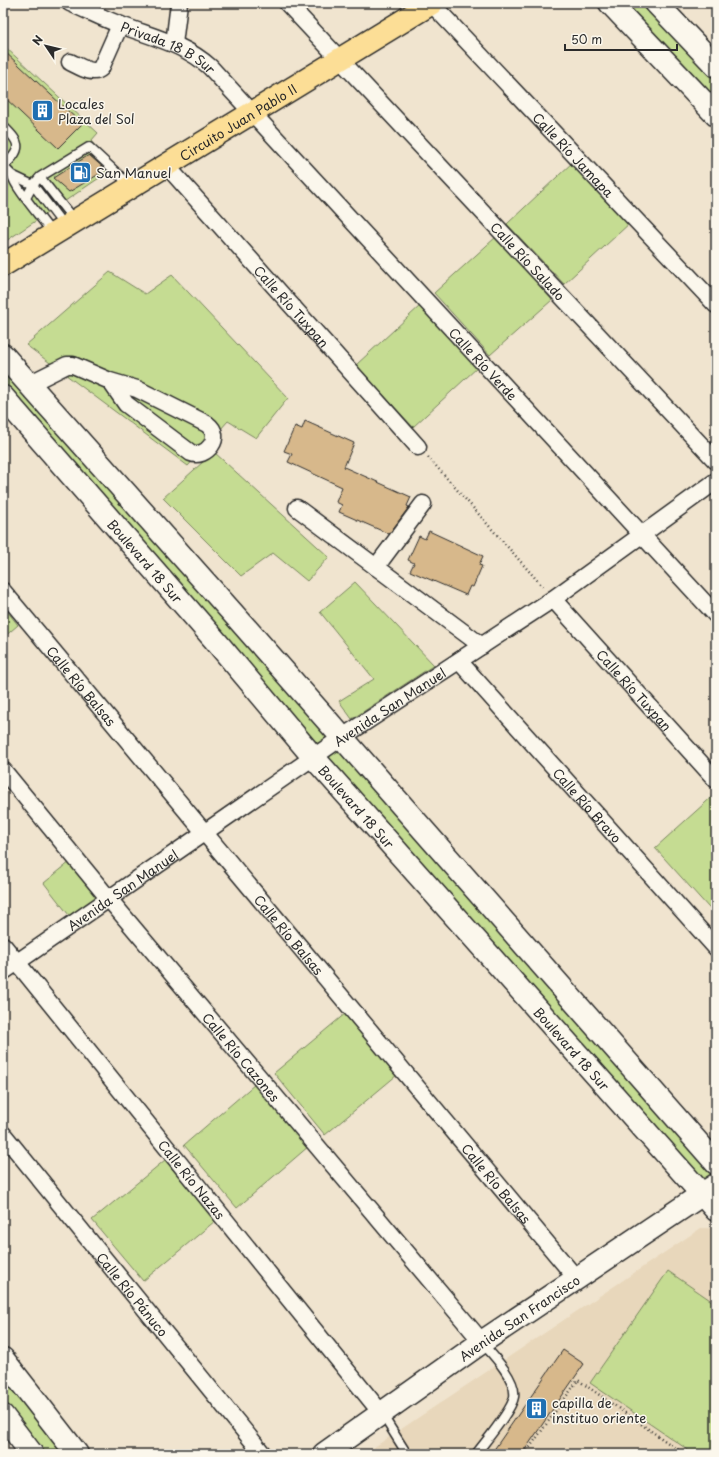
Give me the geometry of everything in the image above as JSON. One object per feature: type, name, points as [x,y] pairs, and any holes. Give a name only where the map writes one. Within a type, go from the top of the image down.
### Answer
[{"type":"main road","name":"Circuito Juan Pablo II","points":[[3,265],[251,112],[432,3]]},
{"type":"main road","points":[[610,3],[716,115]]},
{"type":"main road","points":[[656,3],[716,66]]},
{"type":"main road","points":[[3,355],[238,618],[341,738],[716,1163]]},
{"type":"main road","name":"Boulevard 18 Sur","points":[[3,397],[214,639],[314,758],[709,1189],[716,1210]]},
{"type":"main road","points":[[151,568],[174,548]]},
{"type":"main road","points":[[214,639],[238,618]]},
{"type":"main road","points":[[261,695],[285,672]]},
{"type":"main road","name":"Avenida San Francisco","points":[[324,1454],[482,1342],[709,1189]]},
{"type":"main road","points":[[3,1359],[78,1454]]},
{"type":"main road","points":[[3,1416],[32,1454]]},
{"type":"street","name":"Privada 18 B Sur","points":[[70,3],[120,25],[174,44],[202,59],[251,112]]},
{"type":"street","points":[[174,44],[179,3]]},
{"type":"street","name":"Calle Río Salado","points":[[287,3],[716,461]]},
{"type":"street","name":"Calle Río Jamapa","points":[[432,3],[716,305]]},
{"type":"street","points":[[70,62],[94,72],[98,71],[101,68],[120,25]]},
{"type":"street","name":"Calle Río Verde","points":[[251,112],[716,615]]},
{"type":"street","name":"Calle Río Tuxpan","points":[[166,165],[418,447]]},
{"type":"street","points":[[28,384],[67,365],[81,368],[110,381],[137,389],[207,424],[214,430],[214,439],[205,452],[199,455],[191,453],[126,404],[110,381]]},
{"type":"street","name":"Avenida San Manuel","points":[[3,972],[341,738],[553,599],[716,481]]},
{"type":"street","points":[[376,567],[423,504]]},
{"type":"street","points":[[297,508],[482,646]]},
{"type":"street","name":"Calle Río Balsas","points":[[3,591],[576,1278]]},
{"type":"street","name":"Calle Río Tuxpan","points":[[553,599],[716,780]]},
{"type":"street","name":"Calle Río Bravo","points":[[459,661],[716,948]]},
{"type":"street","name":"Calle Río Cazones","points":[[3,770],[109,900],[482,1342]]},
{"type":"street","name":"Calle Río Nazas","points":[[3,945],[382,1414]]},
{"type":"street","name":"Calle Río Pánuco","points":[[3,1134],[263,1454]]},
{"type":"lane","points":[[3,126],[16,139],[18,146],[16,153],[3,167],[12,175],[33,185],[65,228]]},
{"type":"lane","points":[[26,198],[33,185],[40,177],[89,147],[130,186]]},
{"type":"lane","points":[[12,175],[16,187],[26,198],[65,228]]},
{"type":"lane","points":[[40,177],[65,228]]},
{"type":"lane","points":[[476,1454],[509,1407],[514,1397],[512,1382],[482,1342]]},
{"type":"lane","points":[[382,1414],[407,1454]]},
{"type":"path","points":[[418,447],[553,599]]},
{"type":"path","points":[[525,1454],[578,1380],[684,1454]]},
{"type":"shaded area","points":[[701,1228],[714,1228],[716,1231],[716,1454],[364,1454]]},
{"type":"green space","points":[[610,3],[656,3],[716,66],[716,115]]},
{"type":"green space","points":[[3,45],[98,133],[91,141],[114,168],[3,243]]},
{"type":"green space","points":[[574,161],[631,222],[564,284],[507,224]]},
{"type":"green space","points":[[496,237],[552,300],[490,355],[434,293]]},
{"type":"green space","points":[[110,272],[145,294],[172,275],[288,398],[256,438],[228,421],[188,466],[26,345]]},
{"type":"green space","points":[[421,305],[478,367],[413,427],[356,365]]},
{"type":"green space","points":[[3,355],[716,1163],[716,1210],[3,397]]},
{"type":"green space","points":[[214,452],[329,557],[307,581],[273,553],[241,576],[163,498]]},
{"type":"green space","points":[[355,582],[434,665],[352,719],[339,701],[374,679],[320,612]]},
{"type":"green space","points":[[3,606],[18,625],[3,638]]},
{"type":"green space","points":[[715,794],[716,901],[709,908],[655,848]]},
{"type":"green space","points":[[76,857],[105,894],[72,919],[44,883]]},
{"type":"green space","points":[[346,1013],[397,1075],[325,1135],[274,1073]]},
{"type":"green space","points":[[255,1084],[309,1146],[237,1208],[184,1145]]},
{"type":"green space","points":[[165,1160],[215,1221],[143,1281],[92,1220]]},
{"type":"green space","points":[[668,1271],[716,1304],[716,1454],[694,1454],[590,1383]]},
{"type":"green space","points":[[3,1379],[62,1454],[43,1454],[3,1402]]},
{"type":"building","name":"Locales Plaza del Sol","points":[[3,50],[82,124],[58,148],[3,96]]},
{"type":"building","name":"San Manuel","points":[[89,155],[106,170],[69,192],[53,178]]},
{"type":"building","points":[[305,421],[354,443],[344,467],[411,497],[407,506],[409,507],[389,534],[339,512],[342,505],[336,502],[342,487],[288,462],[292,454],[284,451],[295,426],[302,429]]},
{"type":"building","points":[[429,531],[483,556],[479,565],[482,566],[473,587],[470,586],[466,595],[410,571],[414,563],[408,560],[419,536],[425,539]]},
{"type":"building","name":"capilla de instituo oriente","points":[[563,1350],[584,1364],[522,1454],[491,1454]]},
{"type":"place","name":"Locales Plaza del Sol","points":[[42,110]]},
{"type":"place","name":"San Manuel","points":[[81,172]]},
{"type":"place","name":"capilla de instituo oriente","points":[[537,1409]]}]
